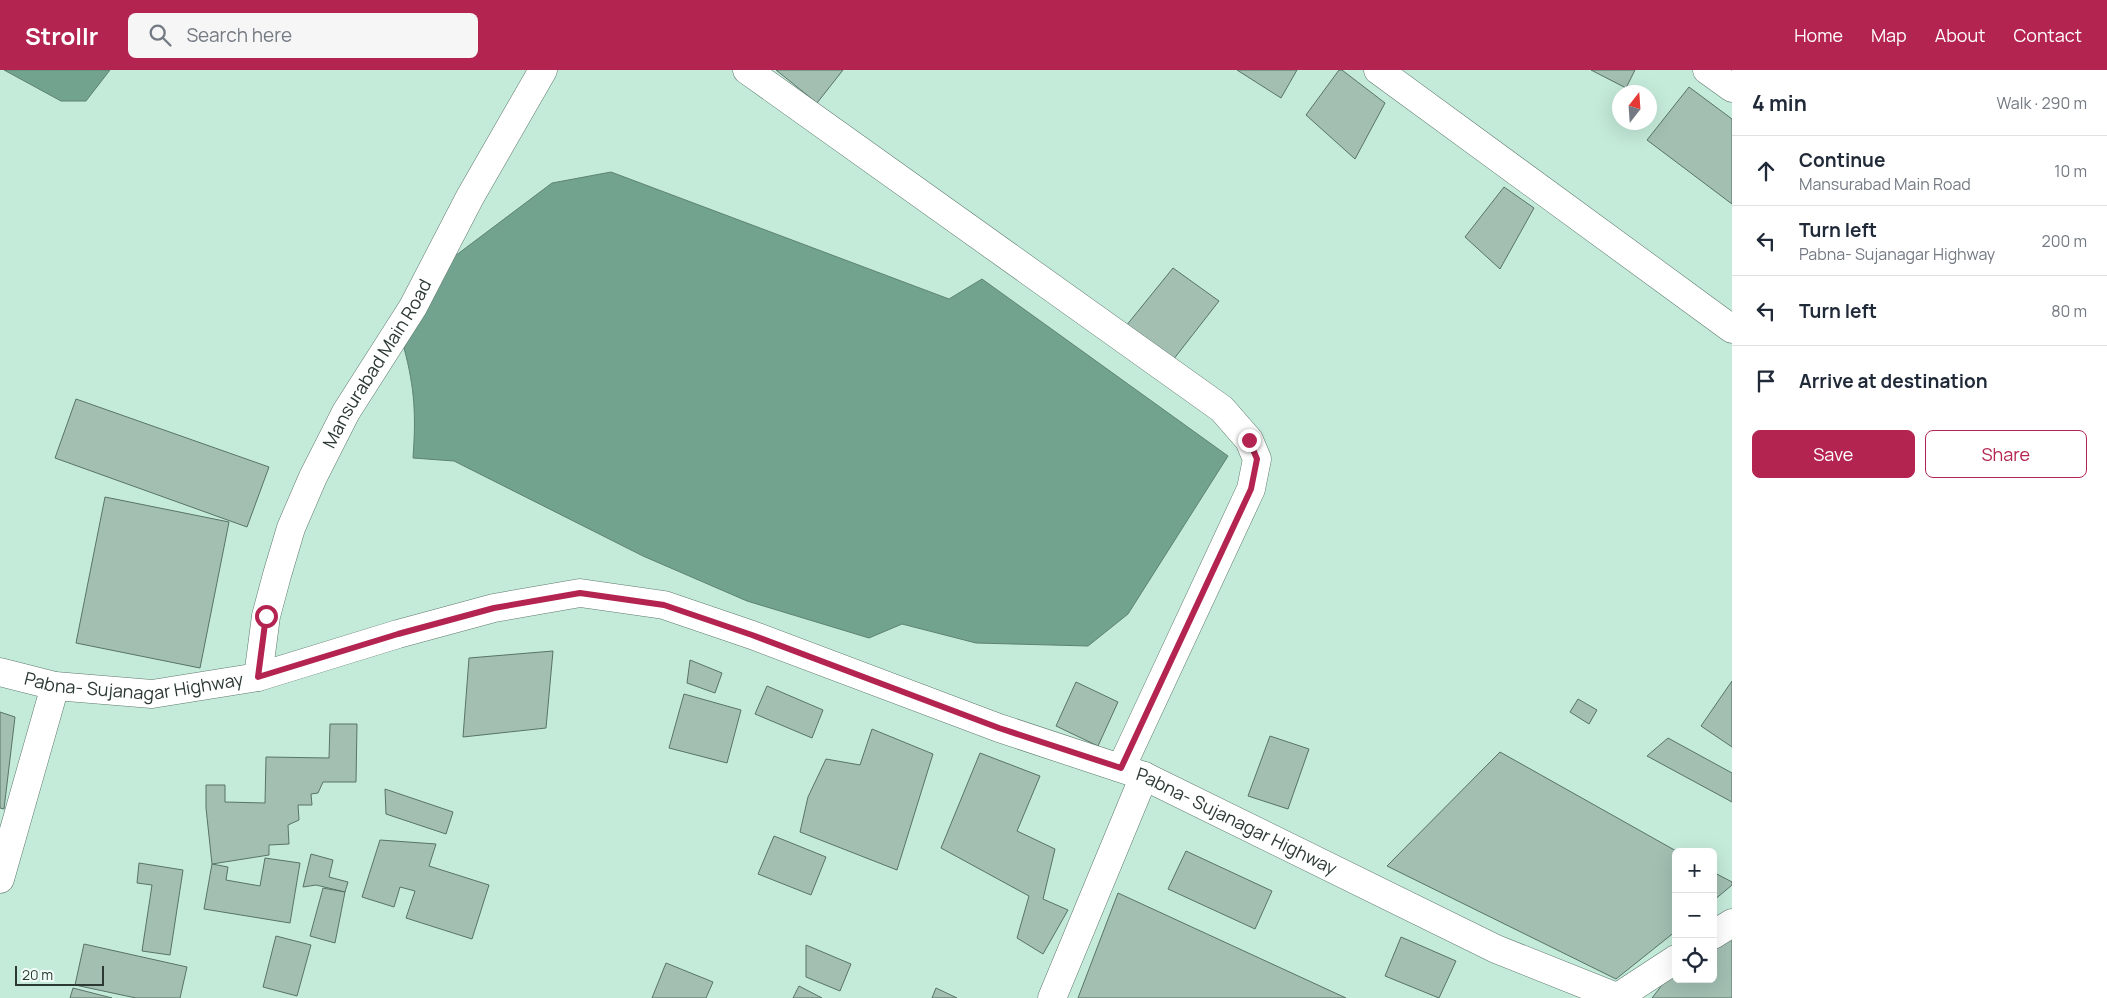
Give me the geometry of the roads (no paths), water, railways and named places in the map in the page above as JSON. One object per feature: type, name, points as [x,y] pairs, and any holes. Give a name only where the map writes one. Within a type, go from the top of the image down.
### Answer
[{"type":"street","name":"Mansurabad Main Road","points":[[258,677],[266,616],[277,575],[291,528],[313,477],[346,412],[413,307],[470,197],[543,70]]},
{"type":"street","points":[[747,70],[1222,409],[1249,440],[1257,459],[1251,489],[1132,772],[1052,998]]},
{"type":"street","points":[[1378,70],[1732,329]]},
{"type":"street","points":[[1708,70],[1732,88]]},
{"type":"street","name":"Pabna- Sujanagar Highway","points":[[0,672],[55,686],[152,694],[258,677],[398,634],[494,608],[580,593],[664,605],[752,635],[999,728],[1132,772],[1496,949],[1618,998]]},
{"type":"street","points":[[0,879],[55,686]]},
{"type":"street","points":[[1717,932],[1732,923]]},
{"type":"street","points":[[1618,998],[1672,962]]}]
